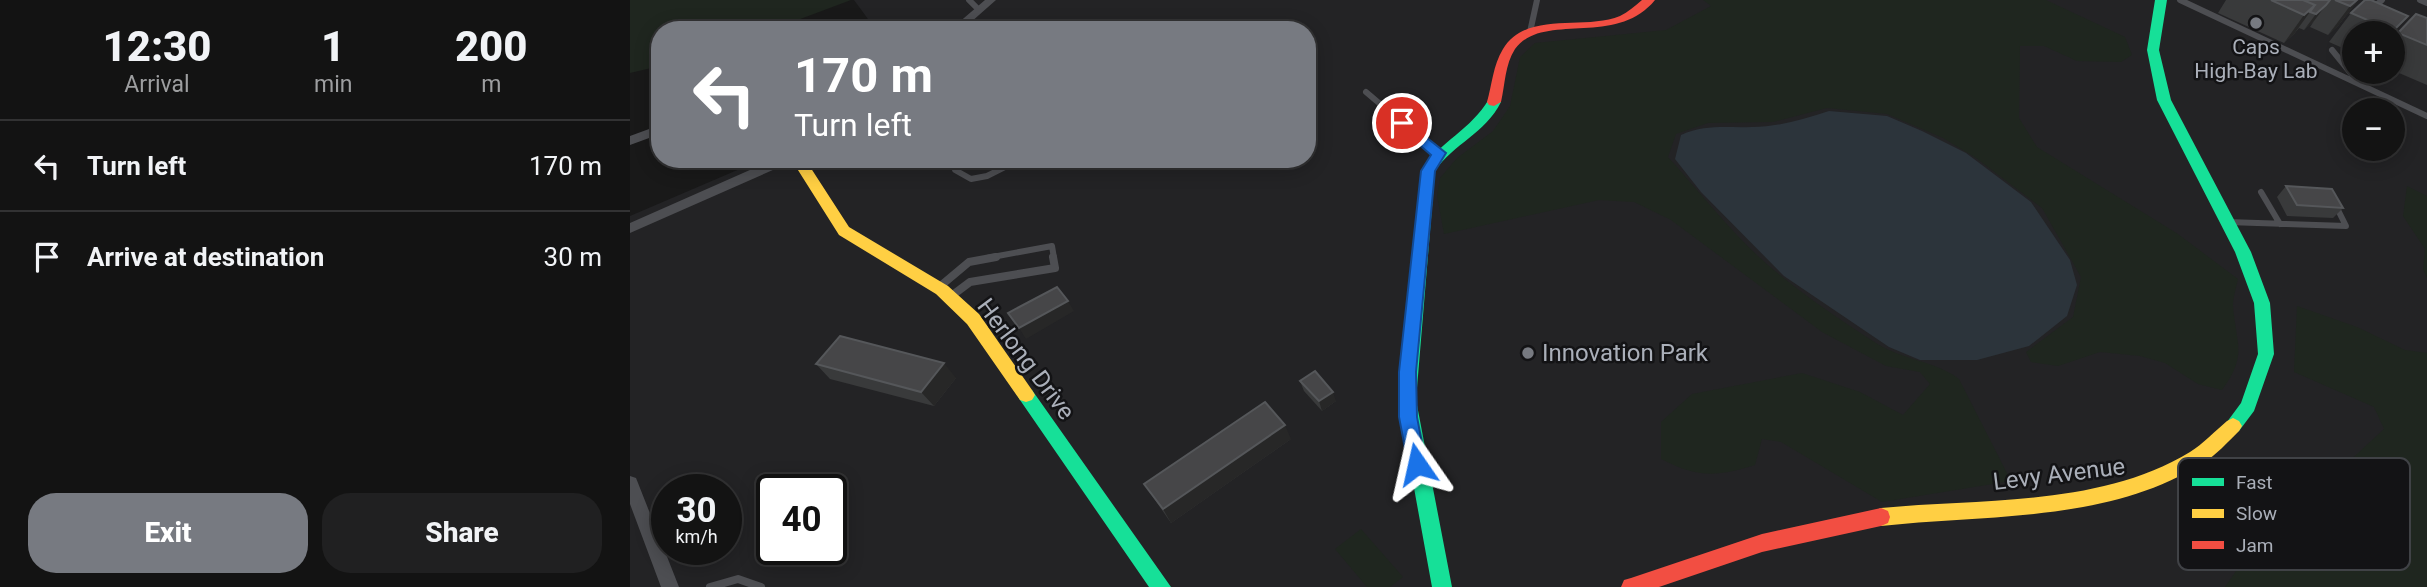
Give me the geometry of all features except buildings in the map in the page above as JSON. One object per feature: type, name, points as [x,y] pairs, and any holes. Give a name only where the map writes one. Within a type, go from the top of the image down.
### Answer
[{"type":"street","points":[[965,21],[990,0]]},
{"type":"street","points":[[1442,587],[1411,439],[1406,385],[1428,171],[1439,153],[1476,130],[1487,117],[1511,44],[1530,32],[1613,23],[1635,13],[1649,0]]},
{"type":"street","name":"Levy Avenue","points":[[2161,0],[2153,30],[2156,69],[2178,128],[2227,222],[2262,300],[2266,353],[2253,398],[2241,418],[2222,440],[2198,458]]},
{"type":"street","points":[[630,141],[651,133]]},
{"type":"street","points":[[630,228],[767,168]]},
{"type":"street","name":"Herlong Drive","points":[[804,168],[844,231],[944,293],[973,319],[1161,587]]},
{"type":"street","name":"Levy Avenue","points":[[1631,587],[1710,558],[1841,524],[1896,515],[2115,493],[2146,485],[2178,471]]},
{"type":"street","points":[[630,483],[670,587]]},
{"type":"lane","points":[[969,0],[978,9]]},
{"type":"lane","points":[[1530,32],[1537,0]]},
{"type":"lane","points":[[2180,0],[2342,76]]},
{"type":"lane","points":[[2363,17],[2382,0]]},
{"type":"lane","points":[[2420,0],[2427,3]]},
{"type":"lane","points":[[2332,50],[2342,62]]},
{"type":"lane","points":[[2360,84],[2427,116]]},
{"type":"lane","points":[[1366,92],[1439,153]]},
{"type":"lane","points":[[955,168],[971,179],[987,176],[1003,168]]},
{"type":"lane","points":[[2261,192],[2280,223]]},
{"type":"lane","points":[[2227,222],[2346,226],[2329,194]]},
{"type":"lane","points":[[1052,246],[1055,268],[970,282],[944,293],[969,262],[1052,246]]},
{"type":"lane","points":[[710,587],[737,579],[761,587]]},
{"type":"shaded area","points":[[630,0],[851,0],[795,21],[651,21],[651,68],[630,73]]},
{"type":"shaded area","name":"Innovation Park","points":[[854,0],[2427,0],[2427,587],[630,587],[630,216],[742,168],[1316,168],[1316,21],[869,21]]},
{"type":"shaded area","points":[[1703,0],[2046,0],[2125,37],[2132,55],[2121,62],[2077,61],[2044,46],[2020,46],[2019,118],[2037,147],[2178,234],[2238,279],[2233,306],[2238,358],[2222,390],[2198,384],[2165,363],[2140,356],[2100,352],[2058,366],[2031,362],[2026,352],[2073,317],[2081,277],[2042,208],[1976,158],[1943,138],[1887,114],[1827,108],[1773,122],[1708,123],[1676,134],[1668,157],[1772,269],[1886,349],[1940,368],[1959,379],[2011,481],[1882,502],[1781,442],[1762,439],[1755,465],[1729,472],[1707,474],[1686,470],[1661,459],[1661,422],[1692,394],[1802,373],[1860,392],[1903,415],[1930,384],[1920,372],[1886,366],[1822,332],[1671,220],[1634,202],[1599,200],[1444,234],[1437,196],[1440,178],[1457,158],[1493,131],[1510,106],[1520,57],[1535,43],[1666,30],[1711,6]]},
{"type":"shaded area","points":[[1829,111],[1887,116],[1922,131],[1966,153],[2031,202],[2070,260],[2077,285],[2067,316],[2029,346],[1977,360],[1920,360],[1889,347],[1784,276],[1701,192],[1675,159],[1681,135],[1699,129],[1772,126]]},
{"type":"shaded area","points":[[2407,186],[2427,196],[2427,278],[2423,269],[2425,249],[2403,216]]},
{"type":"shaded area","points":[[2297,306],[2357,327],[2405,350],[2427,353],[2427,587],[2225,587],[2237,570],[2410,570],[2410,458],[2353,458],[2384,429],[2374,407],[2294,372]]},
{"type":"shaded area","points":[[1361,529],[1403,577],[1390,587],[1367,587],[1335,549]]},
{"type":"traffic: fast","points":[[2161,0],[2153,50],[2164,100],[2243,252],[2262,303],[2266,354],[2248,406],[2233,426]]},
{"type":"traffic: fast","points":[[1442,587],[1407,400],[1428,171],[1443,152],[1481,122],[1494,102]]},
{"type":"traffic: fast","points":[[1026,395],[1161,587]]},
{"type":"traffic: slow","points":[[804,168],[844,231],[942,290],[973,319],[1026,395]]},
{"type":"traffic: slow","points":[[2194,458],[2233,426]]},
{"type":"traffic: slow","points":[[1881,517],[2069,501],[2115,492],[2159,478],[2178,467]]},
{"type":"traffic: jam","points":[[1494,102],[1504,61],[1509,49],[1518,39],[1545,28],[1610,23],[1637,11],[1649,0]]},
{"type":"traffic: jam","points":[[1631,587],[1762,543],[1881,517]]},
{"type":"place","name":"Caps High-Bay Lab","points":[[2256,23]]},
{"type":"place","name":"Innovation Park","points":[[1528,353]]},
{"type":"route","points":[[1402,123],[1439,153],[1428,171],[1406,385],[1411,439],[1417,464]]}]
